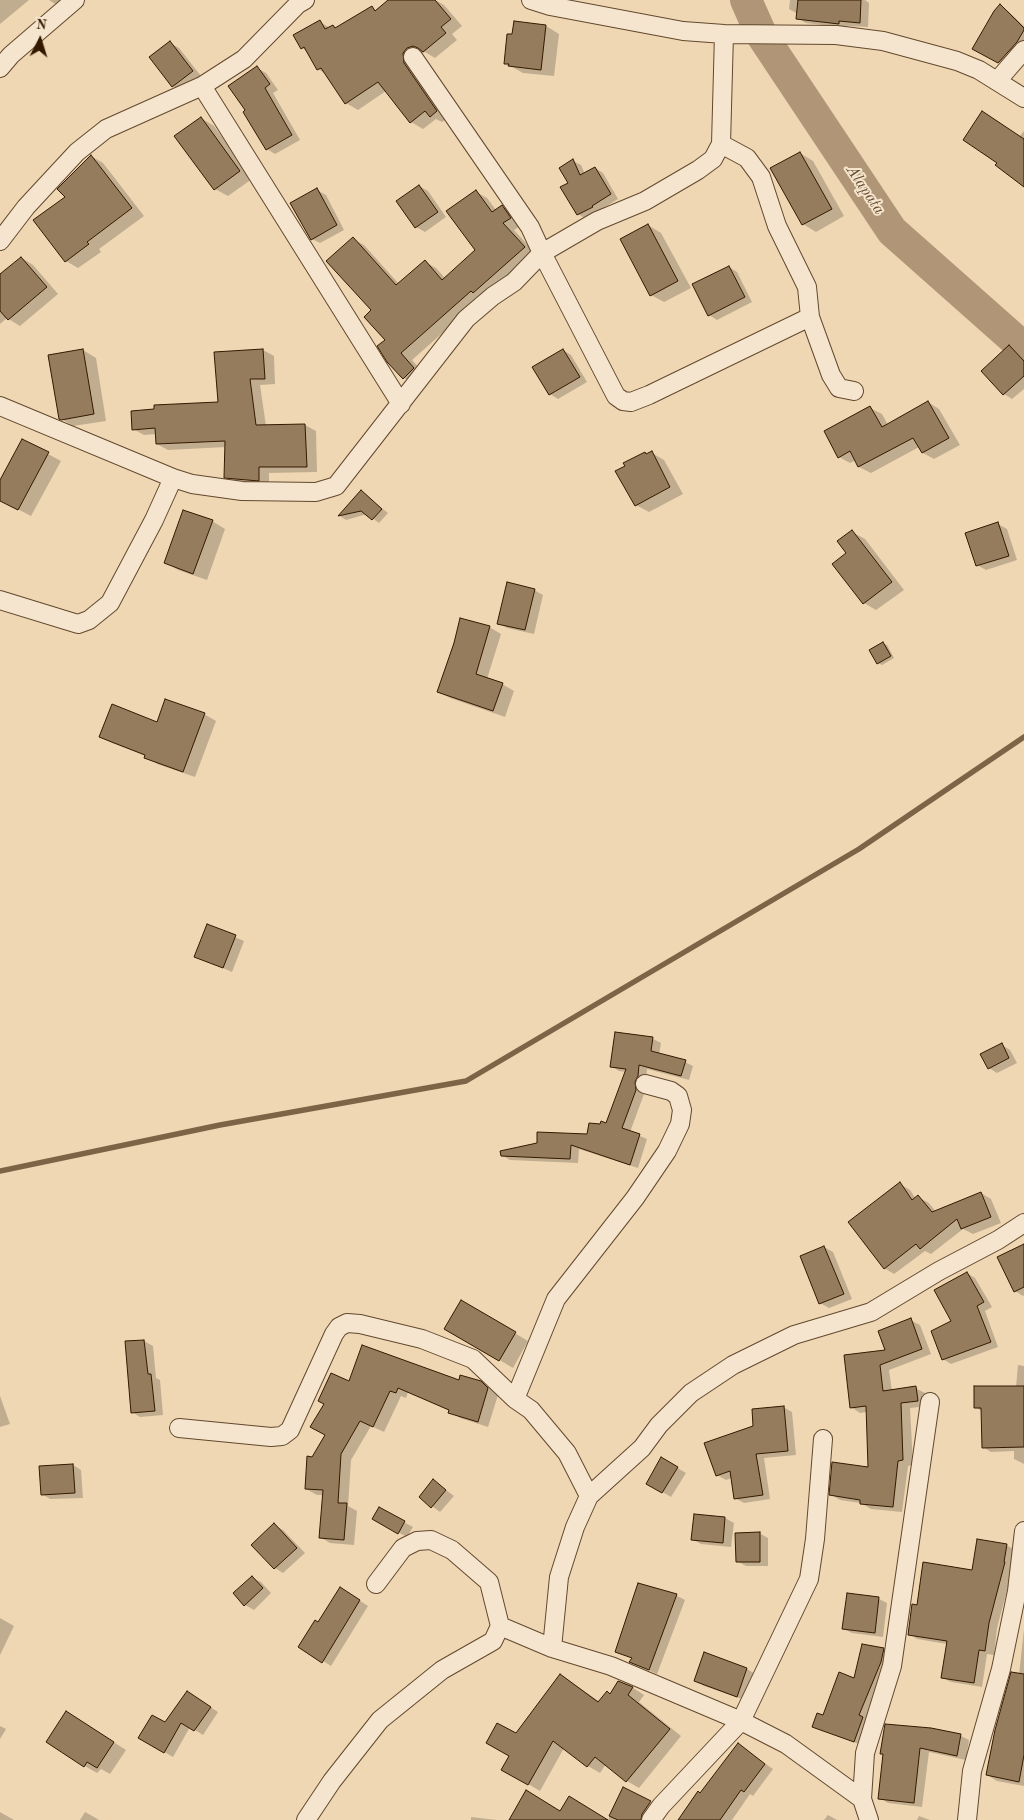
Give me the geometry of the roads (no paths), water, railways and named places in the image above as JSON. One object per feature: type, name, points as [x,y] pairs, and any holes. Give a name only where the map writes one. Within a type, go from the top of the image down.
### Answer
[{"type":"street","points":[[0,68],[17,49],[75,0]]},
{"type":"street","points":[[0,241],[26,207],[77,152],[106,129],[202,86],[244,59],[298,4],[305,0]]},
{"type":"street","points":[[531,0],[550,6],[684,31],[724,34],[836,35],[883,41],[957,61],[979,70],[1024,98]]},
{"type":"street","points":[[0,406],[173,478],[192,484],[242,491],[316,492],[336,486],[466,319],[493,296],[514,282],[542,253],[597,221],[645,201],[714,159],[721,144],[724,34]]},
{"type":"street","points":[[997,81],[1024,50]]},
{"type":"street","points":[[413,57],[530,227],[616,396],[623,401],[630,402],[649,395],[810,318]]},
{"type":"street","points":[[202,86],[401,404]]},
{"type":"street","points":[[721,144],[747,158],[761,177],[777,226],[808,287],[810,318],[831,375],[839,388],[854,391]]},
{"type":"street","points":[[0,600],[78,624],[89,620],[110,603],[154,520],[173,478]]},
{"type":"street","points":[[515,1399],[556,1299],[635,1198],[667,1151],[680,1124],[682,1110],[678,1096],[671,1091],[645,1084]]},
{"type":"street","points":[[552,1648],[559,1577],[588,1496],[642,1448],[659,1425],[691,1393],[733,1364],[794,1335],[871,1312],[940,1271],[998,1240],[1024,1223]]},
{"type":"street","points":[[179,1428],[271,1438],[282,1436],[290,1430],[334,1334],[339,1327],[347,1323],[360,1324],[422,1339],[473,1359],[515,1399],[531,1410],[567,1453],[588,1496]]},
{"type":"street","points":[[869,1820],[862,1799],[865,1753],[892,1666],[930,1402]]},
{"type":"street","points":[[651,1820],[741,1721],[809,1579],[815,1540],[823,1439]]},
{"type":"street","points":[[967,1820],[972,1771],[1001,1669],[1017,1591],[1024,1531]]},
{"type":"street","points":[[306,1820],[332,1781],[380,1720],[442,1670],[493,1641],[500,1626],[489,1582],[452,1550],[431,1540],[418,1541],[403,1548],[376,1584]]},
{"type":"street","points":[[500,1626],[552,1648],[611,1666],[741,1721],[786,1744],[862,1799]]},
{"type":"waterway","name":"Alapata","points":[[746,0],[761,34],[892,231],[1024,348]]},
{"type":"waterway","points":[[0,1171],[220,1125],[466,1081],[859,849],[1024,737]]}]
